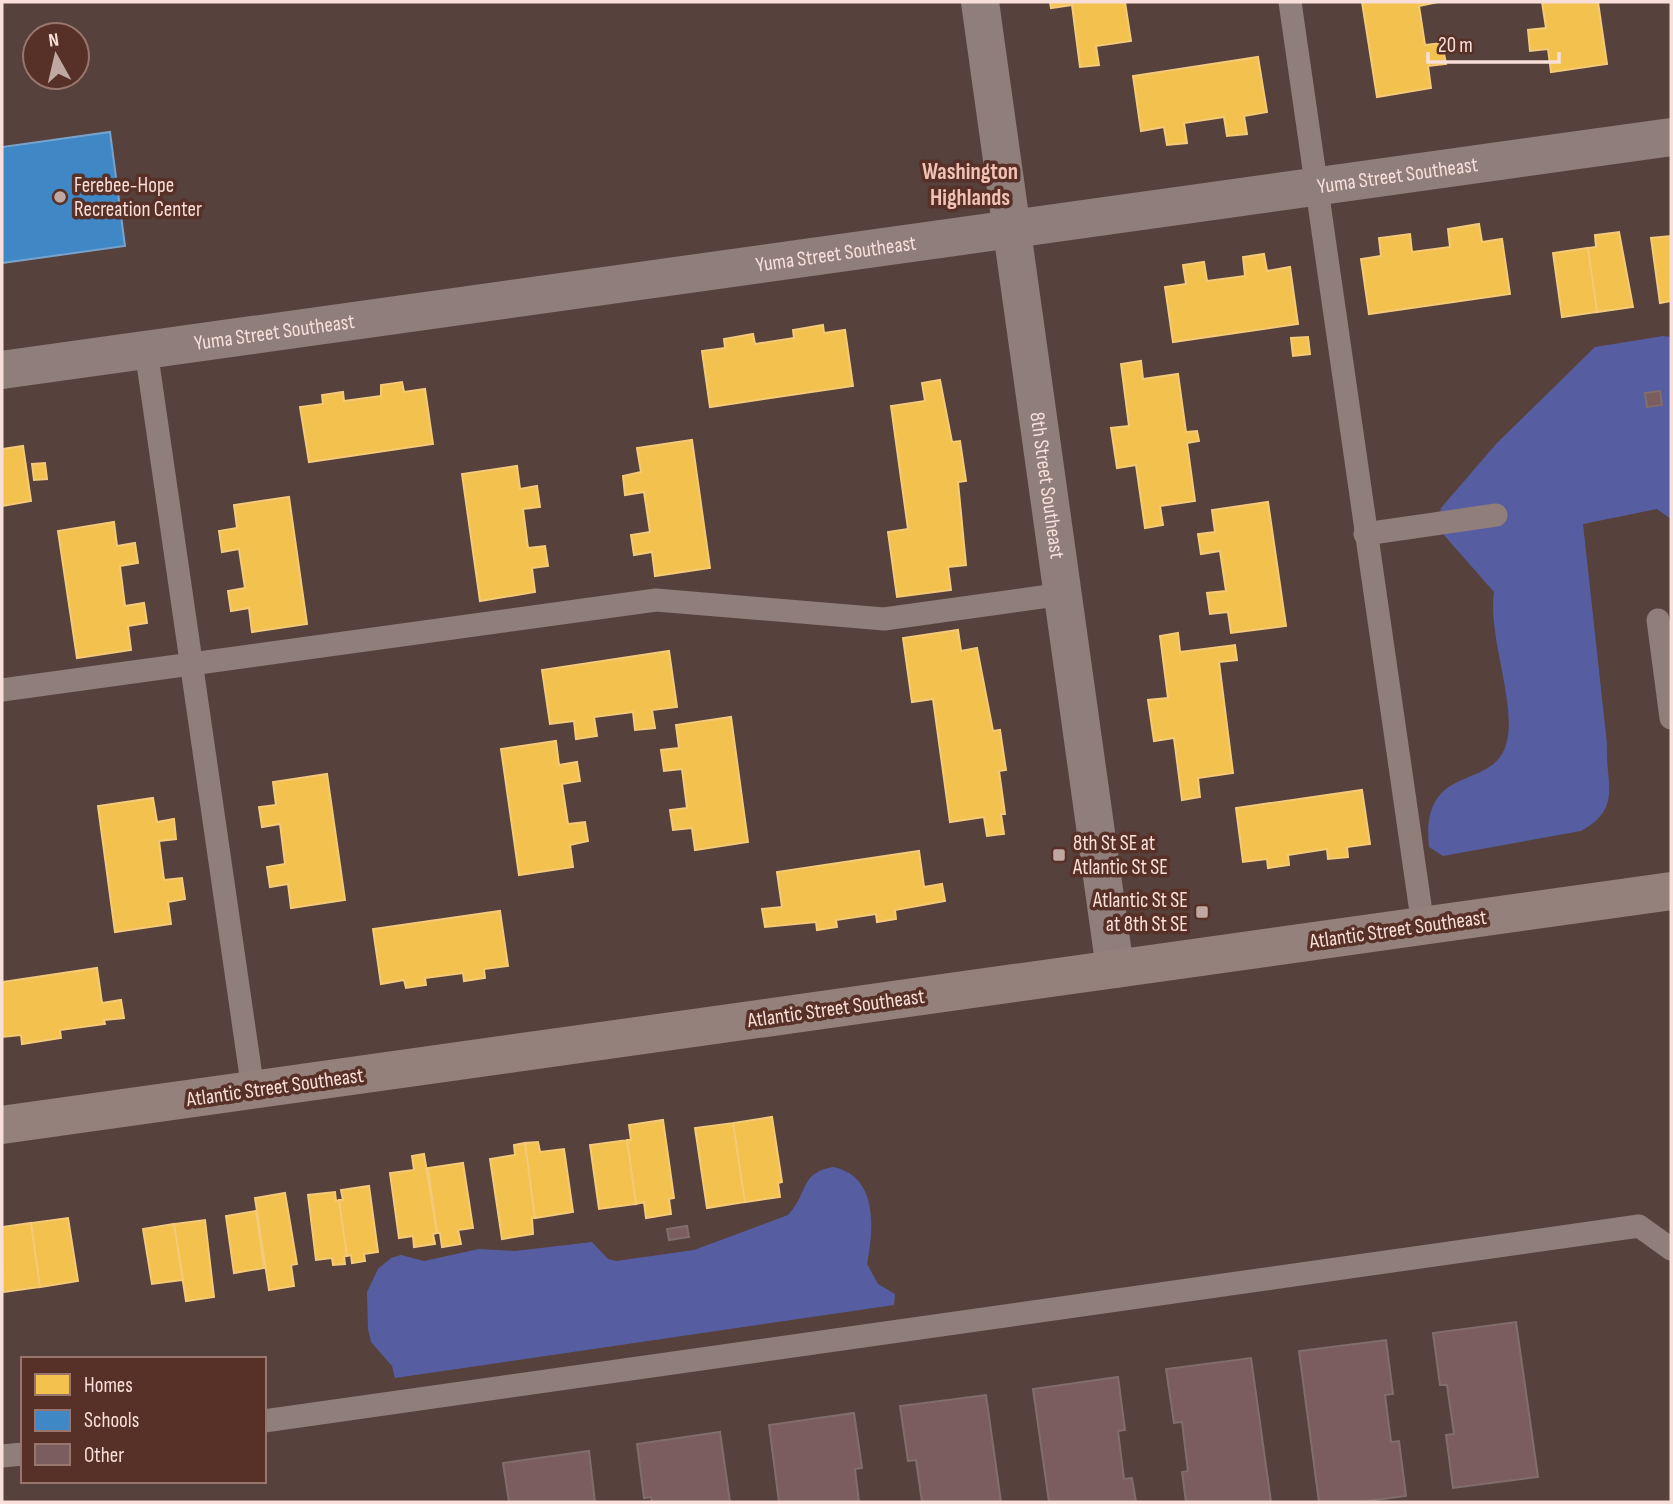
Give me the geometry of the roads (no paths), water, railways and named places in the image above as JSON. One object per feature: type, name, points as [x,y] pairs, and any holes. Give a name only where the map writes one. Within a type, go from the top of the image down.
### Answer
[{"type":"street","name":"8th Street Southeast","points":[[980,2],[1115,969]]},
{"type":"street","name":"Yuma Street Southeast","points":[[2,370],[1671,137]]},
{"type":"street","name":"Atlantic Street Southeast","points":[[2,1125],[1671,891]]},
{"type":"lane","points":[[1290,2],[1423,926]]},
{"type":"lane","points":[[146,350],[253,1090]]},
{"type":"lane","points":[[1365,534],[1496,515]]},
{"type":"lane","points":[[2,690],[656,600],[884,619],[1063,594]]},
{"type":"lane","points":[[1658,620],[1671,718]]},
{"type":"lane","points":[[266,1421],[1639,1226],[1671,1248]]},
{"type":"lane","points":[[2,1457],[21,1454]]},
{"type":"place","name":"Ferebee-Hope Recreation Center","points":[[60,197]]},
{"type":"place","name":"8th St SE at Atlantic St SE","points":[[1059,855]]},
{"type":"place","name":"Atlantic St SE at 8th St SE","points":[[1202,912]]},
{"type":"district","name":"Washington Highlands","points":[[970,184]]}]
